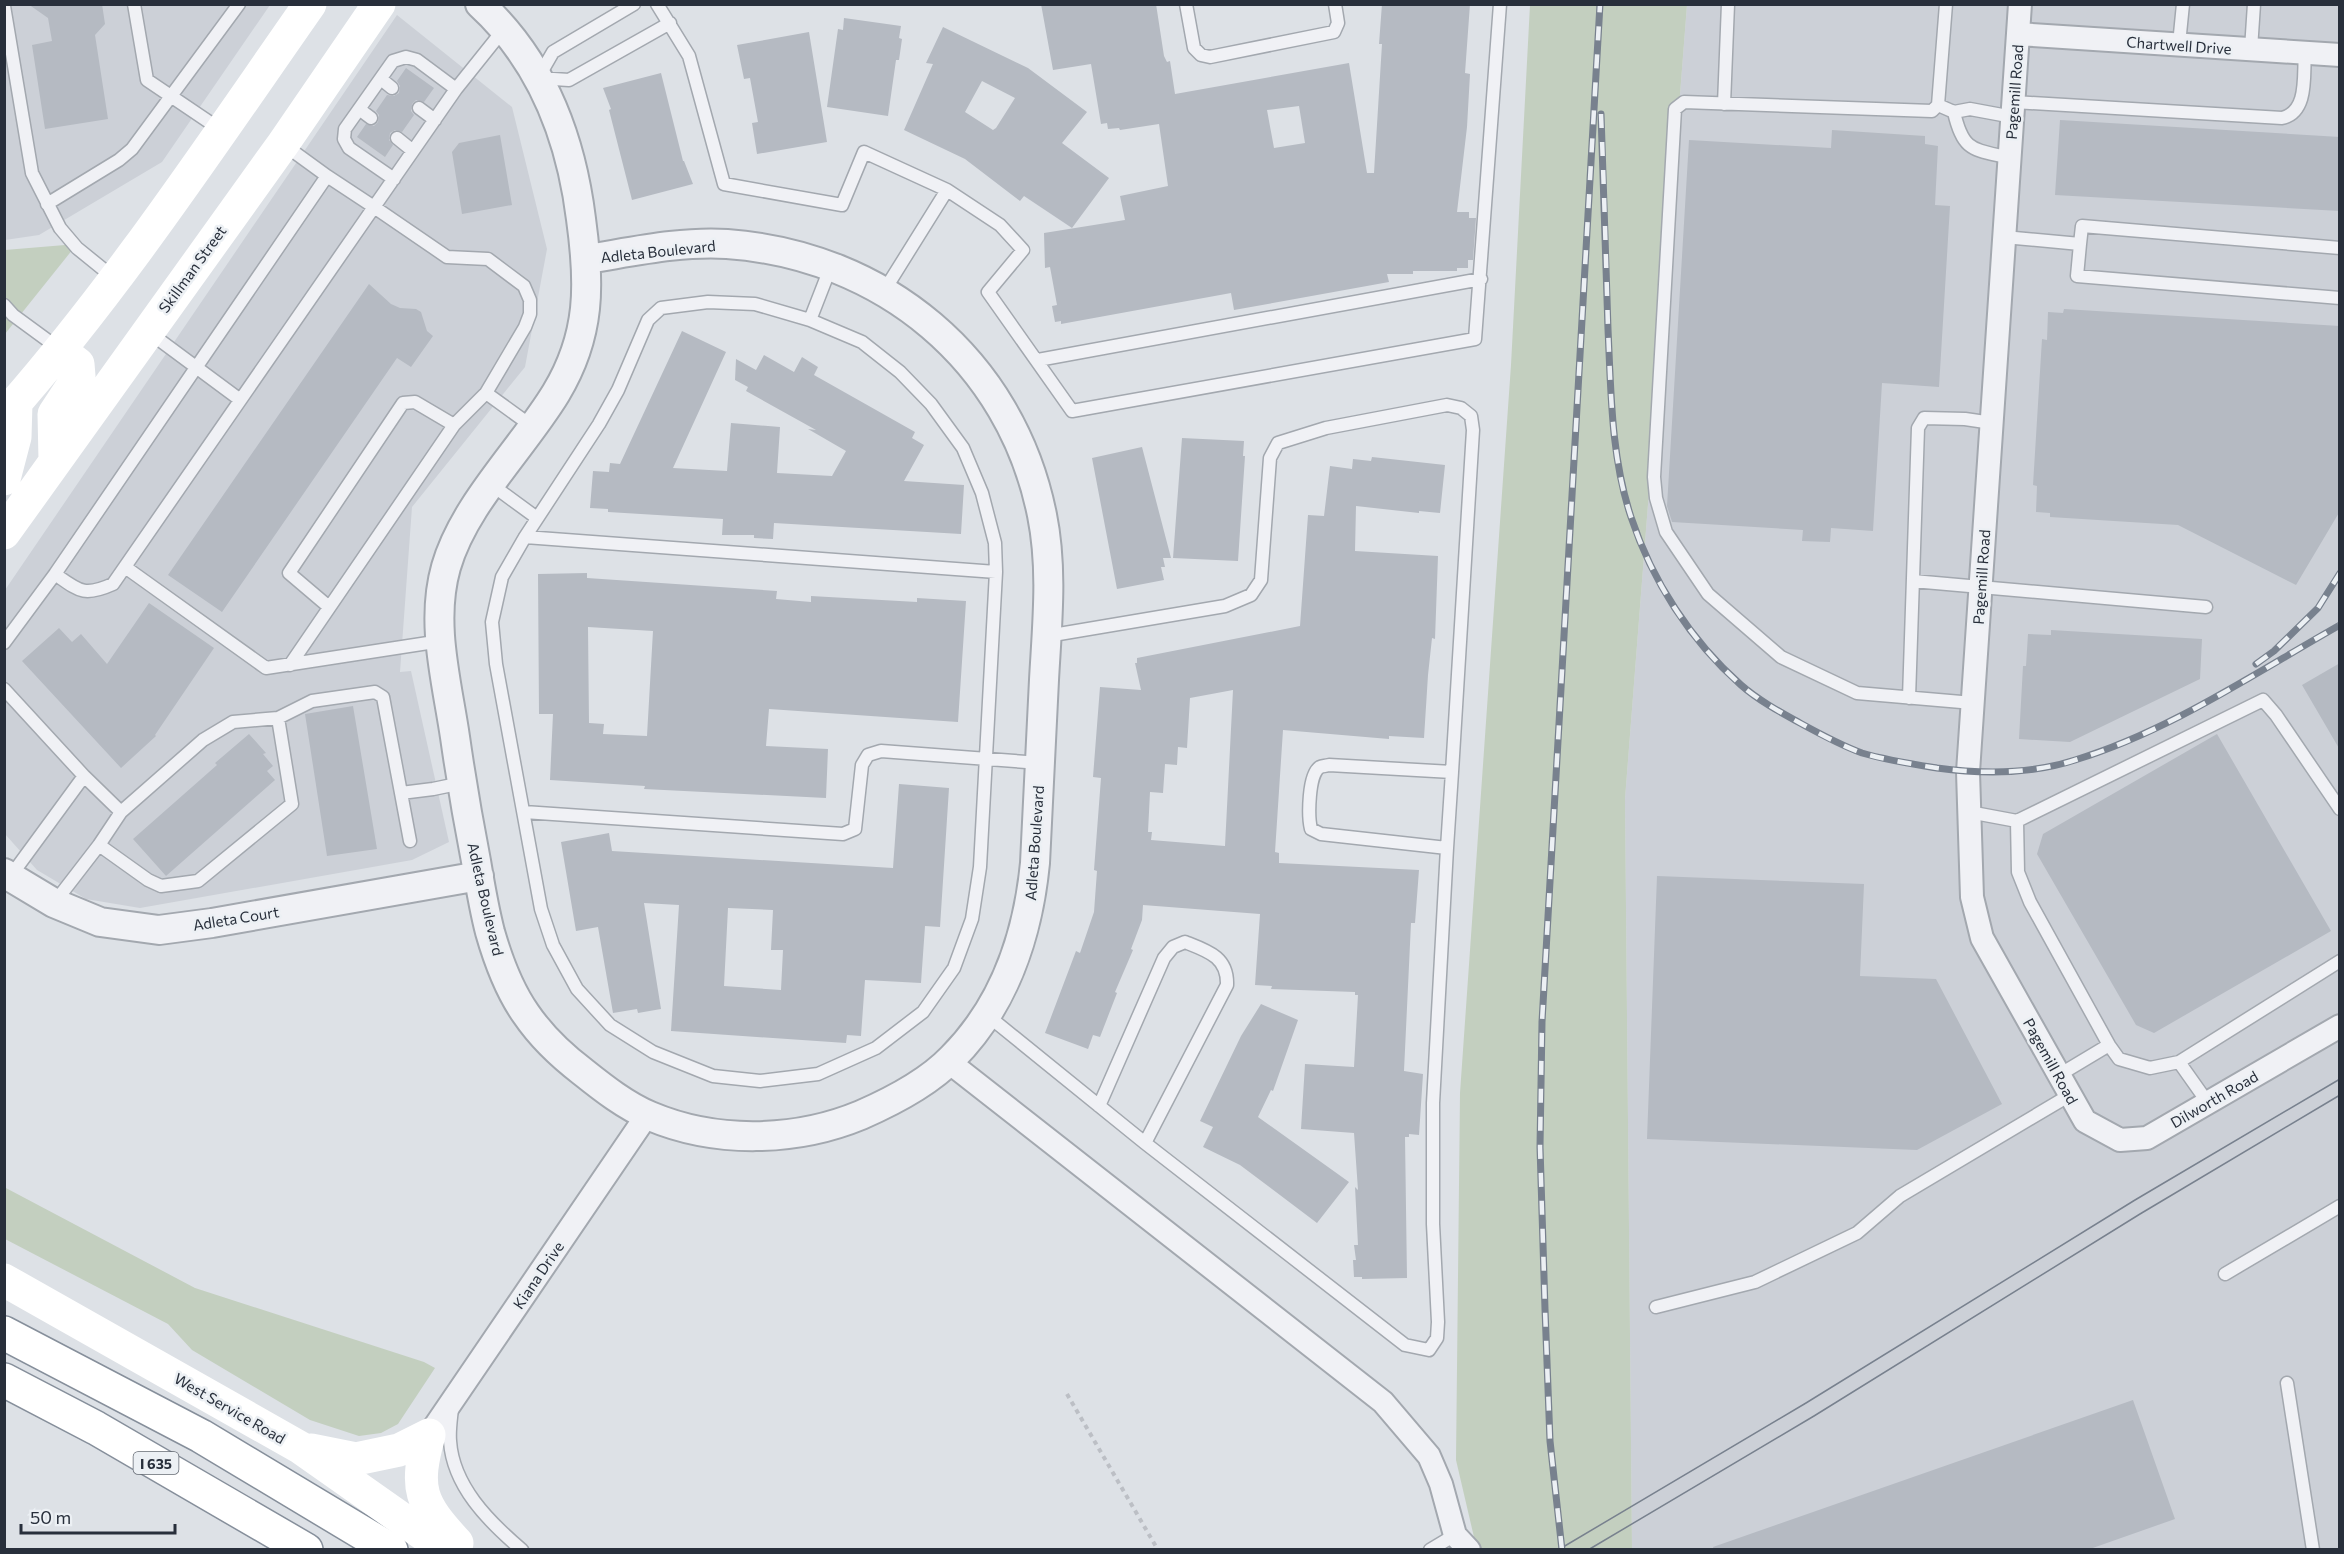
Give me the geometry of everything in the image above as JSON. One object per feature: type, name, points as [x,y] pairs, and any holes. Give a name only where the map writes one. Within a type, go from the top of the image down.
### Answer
[{"type":"main road","points":[[4,479],[15,437],[10,410],[61,351],[115,279],[310,4]]},
{"type":"main road","name":"Skillman Street","points":[[4,533],[283,144],[379,4]]},
{"type":"main road","points":[[56,460],[54,414],[79,376],[78,364],[61,351]]},
{"type":"main road","name":"West Service Road","points":[[4,1280],[301,1448],[446,1550]]},
{"type":"main road","points":[[4,1333],[201,1437],[391,1550]]},
{"type":"main road","name":"I 635","points":[[4,1380],[96,1428],[306,1550]]},
{"type":"main road","points":[[301,1448],[356,1459],[399,1450],[429,1435]]},
{"type":"main road","points":[[429,1435],[420,1466],[422,1492],[435,1519],[463,1550]]},
{"type":"street","name":"Adleta Boulevard","points":[[480,4],[504,28],[538,78],[555,111],[567,145],[577,187],[586,259],[588,303],[583,331],[571,366],[556,393],[456,539],[445,570],[439,611],[441,641],[462,783],[490,930],[503,971],[526,1014],[562,1056],[605,1090],[647,1115],[680,1126],[725,1134],[778,1136],[840,1124],[885,1105],[917,1086],[949,1062],[987,1015],[1004,984],[1018,950],[1032,896],[1047,636],[1048,586],[1042,516],[1033,480],[1019,443],[989,389],[959,352],[938,331],[884,291],[832,265],[758,247],[724,244],[653,249],[586,259]]},
{"type":"street","name":"Pagemill Road","points":[[2020,4],[1968,772],[1972,897],[1982,938],[2085,1121]]},
{"type":"street","name":"Chartwell Drive","points":[[2018,34],[2340,55]]},
{"type":"street","name":"Adleta Court","points":[[7,875],[54,903],[100,922],[159,930],[212,923],[479,876]]},
{"type":"street","name":"Dilworth Road","points":[[2085,1121],[2120,1140],[2147,1138],[2340,1026]]},
{"type":"street","points":[[949,1062],[1383,1402],[1428,1456],[1442,1484],[1458,1545]]},
{"type":"street","name":"Kiana Drive","points":[[429,1435],[647,1115]]},
{"type":"lane","points":[[134,4],[147,80],[222,130]]},
{"type":"lane","points":[[47,204],[119,160],[132,149],[238,4]]},
{"type":"lane","points":[[634,4],[553,52],[538,78],[569,80],[670,23]]},
{"type":"lane","points":[[657,4],[689,56],[724,184],[842,205],[864,152],[947,190],[1000,225],[1023,250],[988,292],[1072,411],[1475,339],[1500,4]]},
{"type":"lane","points":[[1186,4],[1194,48],[1201,55],[1210,57],[1334,32],[1338,23],[1335,4]]},
{"type":"lane","points":[[1724,104],[1728,4]]},
{"type":"lane","points":[[1946,4],[1938,105],[1932,111],[1684,102],[1675,109],[1654,477],[1656,498],[1666,532],[1708,594],[1781,657],[1857,693],[1973,703]]},
{"type":"lane","points":[[2179,44],[2183,4]]},
{"type":"lane","points":[[2251,49],[2254,4]]},
{"type":"lane","points":[[4,6],[32,173],[60,228],[77,248],[115,279]]},
{"type":"lane","points":[[55,573],[76,589],[95,592],[113,584],[239,399],[456,89],[504,28]]},
{"type":"lane","points":[[1938,105],[1954,112],[1970,109],[2013,109],[2282,117],[2296,111],[2301,102],[2305,53]]},
{"type":"lane","points":[[394,179],[349,148],[344,139],[345,129],[393,61],[406,57],[417,60],[456,89]]},
{"type":"lane","points":[[381,79],[392,88]]},
{"type":"lane","points":[[419,108],[435,120]]},
{"type":"lane","points":[[359,109],[371,118]]},
{"type":"lane","points":[[1954,112],[1959,134],[1965,143],[1979,151],[2010,158]]},
{"type":"lane","points":[[398,138],[413,151]]},
{"type":"lane","points":[[283,144],[327,177],[447,257],[488,259],[524,286],[530,300],[530,314],[525,327],[486,393],[454,425],[290,665]]},
{"type":"lane","points":[[4,643],[55,573],[327,177]]},
{"type":"lane","points":[[884,291],[947,190]]},
{"type":"lane","points":[[2340,248],[2082,226],[2076,276],[2340,298]]},
{"type":"lane","points":[[2004,237],[2080,244]]},
{"type":"lane","points":[[810,320],[832,265]]},
{"type":"lane","points":[[1038,360],[1481,279]]},
{"type":"lane","points":[[708,302],[755,304],[810,320],[862,342],[900,372],[931,404],[963,448],[982,493],[994,543],[996,572],[991,759],[980,867],[972,919],[954,968],[923,1012],[876,1048],[818,1074],[760,1082],[712,1076],[653,1052],[610,1025],[577,988],[553,945],[541,909],[496,664],[492,622],[502,578],[525,537],[599,424],[618,390],[648,320],[661,308],[708,302]]},
{"type":"lane","points":[[4,305],[13,315],[61,351]]},
{"type":"lane","points":[[147,331],[239,399]]},
{"type":"lane","points":[[486,393],[533,427]]},
{"type":"lane","points":[[329,607],[289,573],[403,403],[415,402],[454,425]]},
{"type":"lane","points":[[987,1015],[1145,1143],[1406,1345],[1429,1350],[1437,1338],[1438,1322],[1433,1224],[1433,1103],[1473,430],[1471,416],[1461,408],[1447,405],[1326,428],[1278,443],[1270,458],[1261,580],[1251,595],[1225,606],[1047,636]]},
{"type":"lane","points":[[1909,698],[1918,428],[1924,418],[1957,418],[1992,423]]},
{"type":"lane","points":[[492,485],[537,518]]},
{"type":"lane","points":[[525,537],[996,572]]},
{"type":"lane","points":[[126,567],[266,668],[441,641]]},
{"type":"lane","points":[[1913,581],[1981,585],[2205,607]]},
{"type":"lane","points":[[4,689],[84,776],[121,812]]},
{"type":"lane","points":[[54,903],[99,845],[121,812],[203,740],[233,722],[278,718],[312,701],[375,692],[383,697],[410,841]]},
{"type":"lane","points":[[1969,812],[2017,821],[2263,700],[2276,715],[2340,809]]},
{"type":"lane","points":[[99,845],[148,880],[161,886],[198,881],[292,804],[278,718]]},
{"type":"lane","points":[[524,812],[843,834],[855,829],[861,765],[868,755],[880,751],[1040,763]]},
{"type":"lane","points":[[1447,848],[1321,834],[1311,829],[1309,821],[1312,776],[1319,767],[1329,765],[1452,772]]},
{"type":"lane","points":[[7,875],[84,776]]},
{"type":"lane","points":[[401,793],[462,783]]},
{"type":"lane","points":[[2017,821],[2018,872],[2030,902],[2119,1059],[2150,1068],[2180,1062],[2340,961]]},
{"type":"lane","points":[[1099,1106],[1164,958],[1173,947],[1185,942],[1203,949],[1222,961],[1227,974],[1227,985],[1145,1143]]},
{"type":"lane","points":[[2059,1075],[2109,1045]]},
{"type":"lane","points":[[2180,1062],[2208,1103]]},
{"type":"lane","points":[[1656,1306],[1755,1282],[1857,1233],[1900,1196],[2070,1095]]},
{"type":"lane","points":[[2226,1274],[2340,1206]]},
{"type":"lane","points":[[2287,1383],[2313,1550]]},
{"type":"lane","points":[[452,1402],[450,1441],[457,1475],[476,1504],[522,1550]]},
{"type":"lane","points":[[1430,1550],[1458,1545]]},
{"type":"path","points":[[1067,1394],[1158,1550]]},
{"type":"shaded area","points":[[4,5],[270,5],[162,162],[39,235],[5,240]]},
{"type":"shaded area","points":[[1687,5],[2339,5],[2339,1549],[1632,1550],[1625,799]]},
{"type":"shaded area","points":[[397,15],[512,107],[547,249],[525,367],[412,507],[400,672],[411,671],[449,842],[412,860],[140,908],[86,899],[37,870],[5,834],[5,590]]},
{"type":"green space","points":[[1530,5],[1687,5],[1625,799],[1632,1549],[1477,1550],[1456,1460],[1460,1093],[1511,365]]},
{"type":"green space","points":[[77,244],[5,334],[5,250]]},
{"type":"green space","points":[[4,1187],[195,1288],[424,1362],[435,1368],[398,1424],[381,1433],[359,1436],[310,1420],[192,1350],[168,1324],[5,1239]]},
{"type":"building","points":[[28,4],[102,4],[105,24],[95,35],[108,119],[45,129],[32,45],[52,41],[48,18]]},
{"type":"building","points":[[1041,4],[1156,4],[1164,56],[1167,62],[1170,61],[1175,94],[1349,63],[1367,173],[1374,173],[1382,44],[1379,44],[1382,4],[1470,4],[1465,73],[1470,74],[1467,127],[1457,212],[1469,212],[1469,218],[1476,218],[1473,260],[1468,260],[1468,268],[1457,268],[1457,271],[1413,271],[1413,274],[1387,274],[1389,282],[1234,310],[1231,293],[1061,324],[1061,321],[1055,322],[1052,306],[1057,305],[1050,267],[1045,268],[1044,233],[1125,220],[1120,196],[1168,186],[1159,124],[1120,130],[1119,128],[1108,129],[1107,123],[1101,124],[1091,64],[1053,70]],"holes":[[[1299,106],[1305,143],[1274,148],[1267,110]]]},
{"type":"building","points":[[844,18],[901,26],[899,60],[896,60],[888,116],[827,107],[838,29],[843,30]]},
{"type":"building","points":[[943,27],[1028,68],[1087,112],[1062,143],[1109,178],[1072,228],[1024,196],[1020,201],[965,159],[904,130],[933,64],[926,63]],"holes":[[[982,81],[1015,98],[993,130],[965,112]]]},
{"type":"building","points":[[809,32],[827,142],[757,154],[752,123],[758,122],[750,78],[744,79],[737,45]]},
{"type":"building","points":[[406,68],[434,88],[424,102],[416,100],[412,104],[411,111],[414,115],[402,132],[395,130],[390,133],[389,140],[393,145],[385,157],[357,137],[366,124],[374,126],[378,122],[379,115],[376,111],[387,95],[394,96],[399,93],[400,86],[397,81]]},
{"type":"building","points":[[661,73],[683,161],[693,184],[632,200],[609,110],[611,109],[603,88]]},
{"type":"building","points":[[2060,120],[2340,137],[2340,211],[2055,195]]},
{"type":"building","points":[[1832,130],[1925,136],[1925,144],[1938,146],[1935,205],[1950,206],[1939,387],[1882,383],[1873,531],[1831,528],[1830,542],[1802,541],[1803,530],[1672,522],[1667,506],[1689,140],[1831,148]]},
{"type":"building","points":[[500,135],[512,205],[462,214],[452,152],[459,143]]},
{"type":"building","points":[[369,284],[391,304],[421,312],[427,331],[433,336],[411,367],[397,358],[222,612],[168,575]]},
{"type":"building","points":[[2064,309],[2340,326],[2340,511],[2296,585],[2178,525],[2050,517],[2050,513],[2036,512],[2037,486],[2033,485],[2042,339],[2047,340],[2048,312],[2063,313]]},
{"type":"building","points":[[682,331],[726,352],[673,468],[727,471],[731,423],[780,427],[777,473],[832,476],[846,451],[808,429],[816,430],[746,391],[748,387],[735,380],[736,359],[756,370],[764,355],[794,372],[802,357],[818,367],[814,375],[915,432],[912,438],[924,445],[904,481],[964,485],[961,534],[774,523],[773,539],[754,538],[754,535],[722,535],[723,519],[608,512],[608,509],[590,508],[593,471],[609,472],[610,463],[620,464]]},
{"type":"building","points":[[1182,438],[1244,441],[1238,561],[1173,558]]},
{"type":"building","points":[[1142,447],[1171,558],[1163,558],[1165,567],[1161,567],[1164,580],[1117,589],[1092,458]]},
{"type":"building","points":[[1372,457],[1445,465],[1440,513],[1356,506],[1355,551],[1438,556],[1435,639],[1432,638],[1424,738],[1389,736],[1389,739],[1283,730],[1275,852],[1279,853],[1279,863],[1419,870],[1415,923],[1411,923],[1404,1071],[1423,1074],[1419,1135],[1409,1134],[1409,1137],[1405,1137],[1407,1278],[1362,1279],[1362,1277],[1354,1277],[1353,1260],[1356,1260],[1354,1245],[1358,1245],[1355,1187],[1358,1190],[1354,1133],[1301,1129],[1305,1064],[1354,1067],[1358,995],[1355,995],[1355,992],[1271,989],[1272,986],[1255,985],[1260,914],[1143,905],[1142,920],[1131,949],[1133,950],[1115,992],[1117,993],[1100,1037],[1093,1035],[1088,1049],[1045,1033],[1076,951],[1080,953],[1094,912],[1097,871],[1094,870],[1101,778],[1093,777],[1100,687],[1141,690],[1135,663],[1137,663],[1137,658],[1300,626],[1308,515],[1324,516],[1330,466],[1352,469],[1353,459],[1371,461]],"holes":[[[1233,690],[1225,846],[1151,840],[1152,832],[1148,832],[1150,792],[1163,793],[1165,764],[1177,765],[1178,747],[1187,748],[1190,698]]]},
{"type":"building","points":[[587,573],[587,578],[777,591],[776,599],[811,602],[811,596],[917,602],[917,598],[966,601],[958,722],[769,709],[766,746],[828,749],[826,798],[644,789],[645,786],[550,780],[553,714],[539,714],[538,574]],"holes":[[[588,627],[653,631],[647,736],[603,734],[604,724],[589,723]]]},
{"type":"building","points":[[149,603],[214,648],[156,736],[121,768],[22,661],[59,628],[72,642],[81,634],[107,664]]},
{"type":"building","points":[[2051,630],[2202,639],[2200,679],[2070,742],[2019,739],[2023,666],[2026,666],[2028,634],[2051,635]]},
{"type":"building","points":[[2340,663],[2340,750],[2302,685]]},
{"type":"building","points":[[353,706],[377,849],[327,856],[305,714]]},
{"type":"building","points":[[249,734],[266,753],[263,754],[273,766],[267,771],[275,780],[166,876],[133,839]]},
{"type":"building","points":[[2217,734],[2331,931],[2154,1033],[2136,1025],[2037,854],[2043,834]]},
{"type":"building","points":[[899,784],[949,788],[940,927],[925,926],[921,983],[865,980],[861,1036],[847,1035],[846,1043],[671,1031],[679,905],[644,903],[661,1009],[638,1013],[637,1009],[613,1013],[598,927],[576,931],[561,842],[609,833],[612,851],[893,868]],"holes":[[[728,908],[773,910],[771,950],[783,950],[781,990],[724,986]]]},
{"type":"building","points":[[1657,876],[1864,884],[1860,976],[1936,979],[2002,1104],[1917,1150],[1647,1139]]},
{"type":"building","points":[[1261,1004],[1298,1020],[1273,1091],[1271,1090],[1258,1117],[1349,1182],[1317,1223],[1240,1165],[1203,1147],[1213,1127],[1200,1121],[1241,1036]]},
{"type":"building","points":[[2133,1400],[2175,1519],[2087,1550],[1714,1550],[1713,1547]]},
{"type":"tram line","points":[[1558,1550],[1806,1403],[2135,1200],[2340,1079]]},
{"type":"tram line","points":[[1588,1550],[1814,1416],[2140,1214],[2340,1095]]},
{"type":"railway","points":[[1562,1550],[1550,1441],[1540,1147],[1542,1022],[1600,4]]},
{"type":"railway","points":[[1601,114],[1611,400],[1619,471],[1624,494],[1650,564],[1675,608],[1723,668],[1755,696],[1838,743],[1880,758],[1954,770],[2006,772],[2041,768],[2075,760],[2144,734],[2210,700],[2340,625]]},
{"type":"railway","points":[[2256,664],[2274,651],[2318,608],[2340,573]]}]
